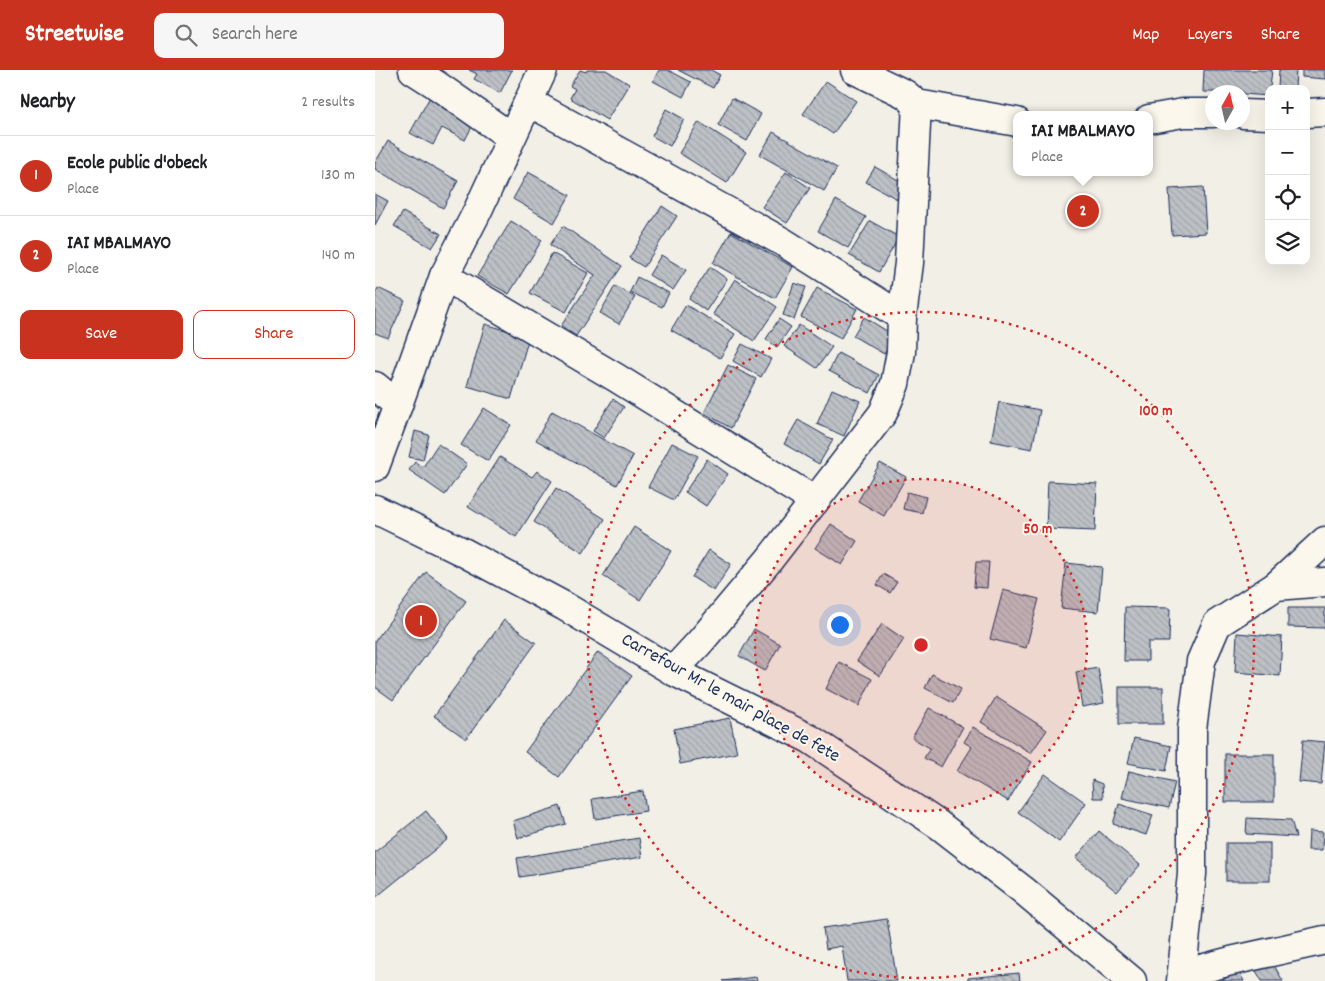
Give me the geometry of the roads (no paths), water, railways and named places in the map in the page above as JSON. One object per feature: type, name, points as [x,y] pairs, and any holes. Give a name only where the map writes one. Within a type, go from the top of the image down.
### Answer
[{"type":"street","points":[[413,70],[511,137]]},
{"type":"street","points":[[375,467],[444,276],[477,212],[543,70]]},
{"type":"street","points":[[855,70],[1013,121]]},
{"type":"street","points":[[673,671],[769,560],[815,501],[883,413],[895,384],[901,352],[902,317],[909,263],[910,89]]},
{"type":"street","points":[[529,102],[783,242],[902,317]]},
{"type":"street","points":[[1310,113],[1325,112]]},
{"type":"street","points":[[1153,118],[1183,113],[1205,113]]},
{"type":"street","points":[[1250,114],[1265,115]]},
{"type":"street","points":[[444,276],[615,377],[815,501]]},
{"type":"street","points":[[375,386],[398,405]]},
{"type":"street","name":"Carrefour Mr le mair place de fete","points":[[375,509],[463,552],[564,606],[673,671],[810,739],[931,820],[1023,890],[1132,981]]},
{"type":"street","points":[[1325,541],[1276,586],[1217,624],[1201,661],[1192,729],[1192,874],[1181,978],[1231,961],[1325,940]]},
{"type":"street","points":[[1276,586],[1325,582]]},
{"type":"place","name":"IAI MBALMAYO","points":[[1083,211]]},
{"type":"place","name":"Ecole public d'obeck","points":[[421,621]]}]
